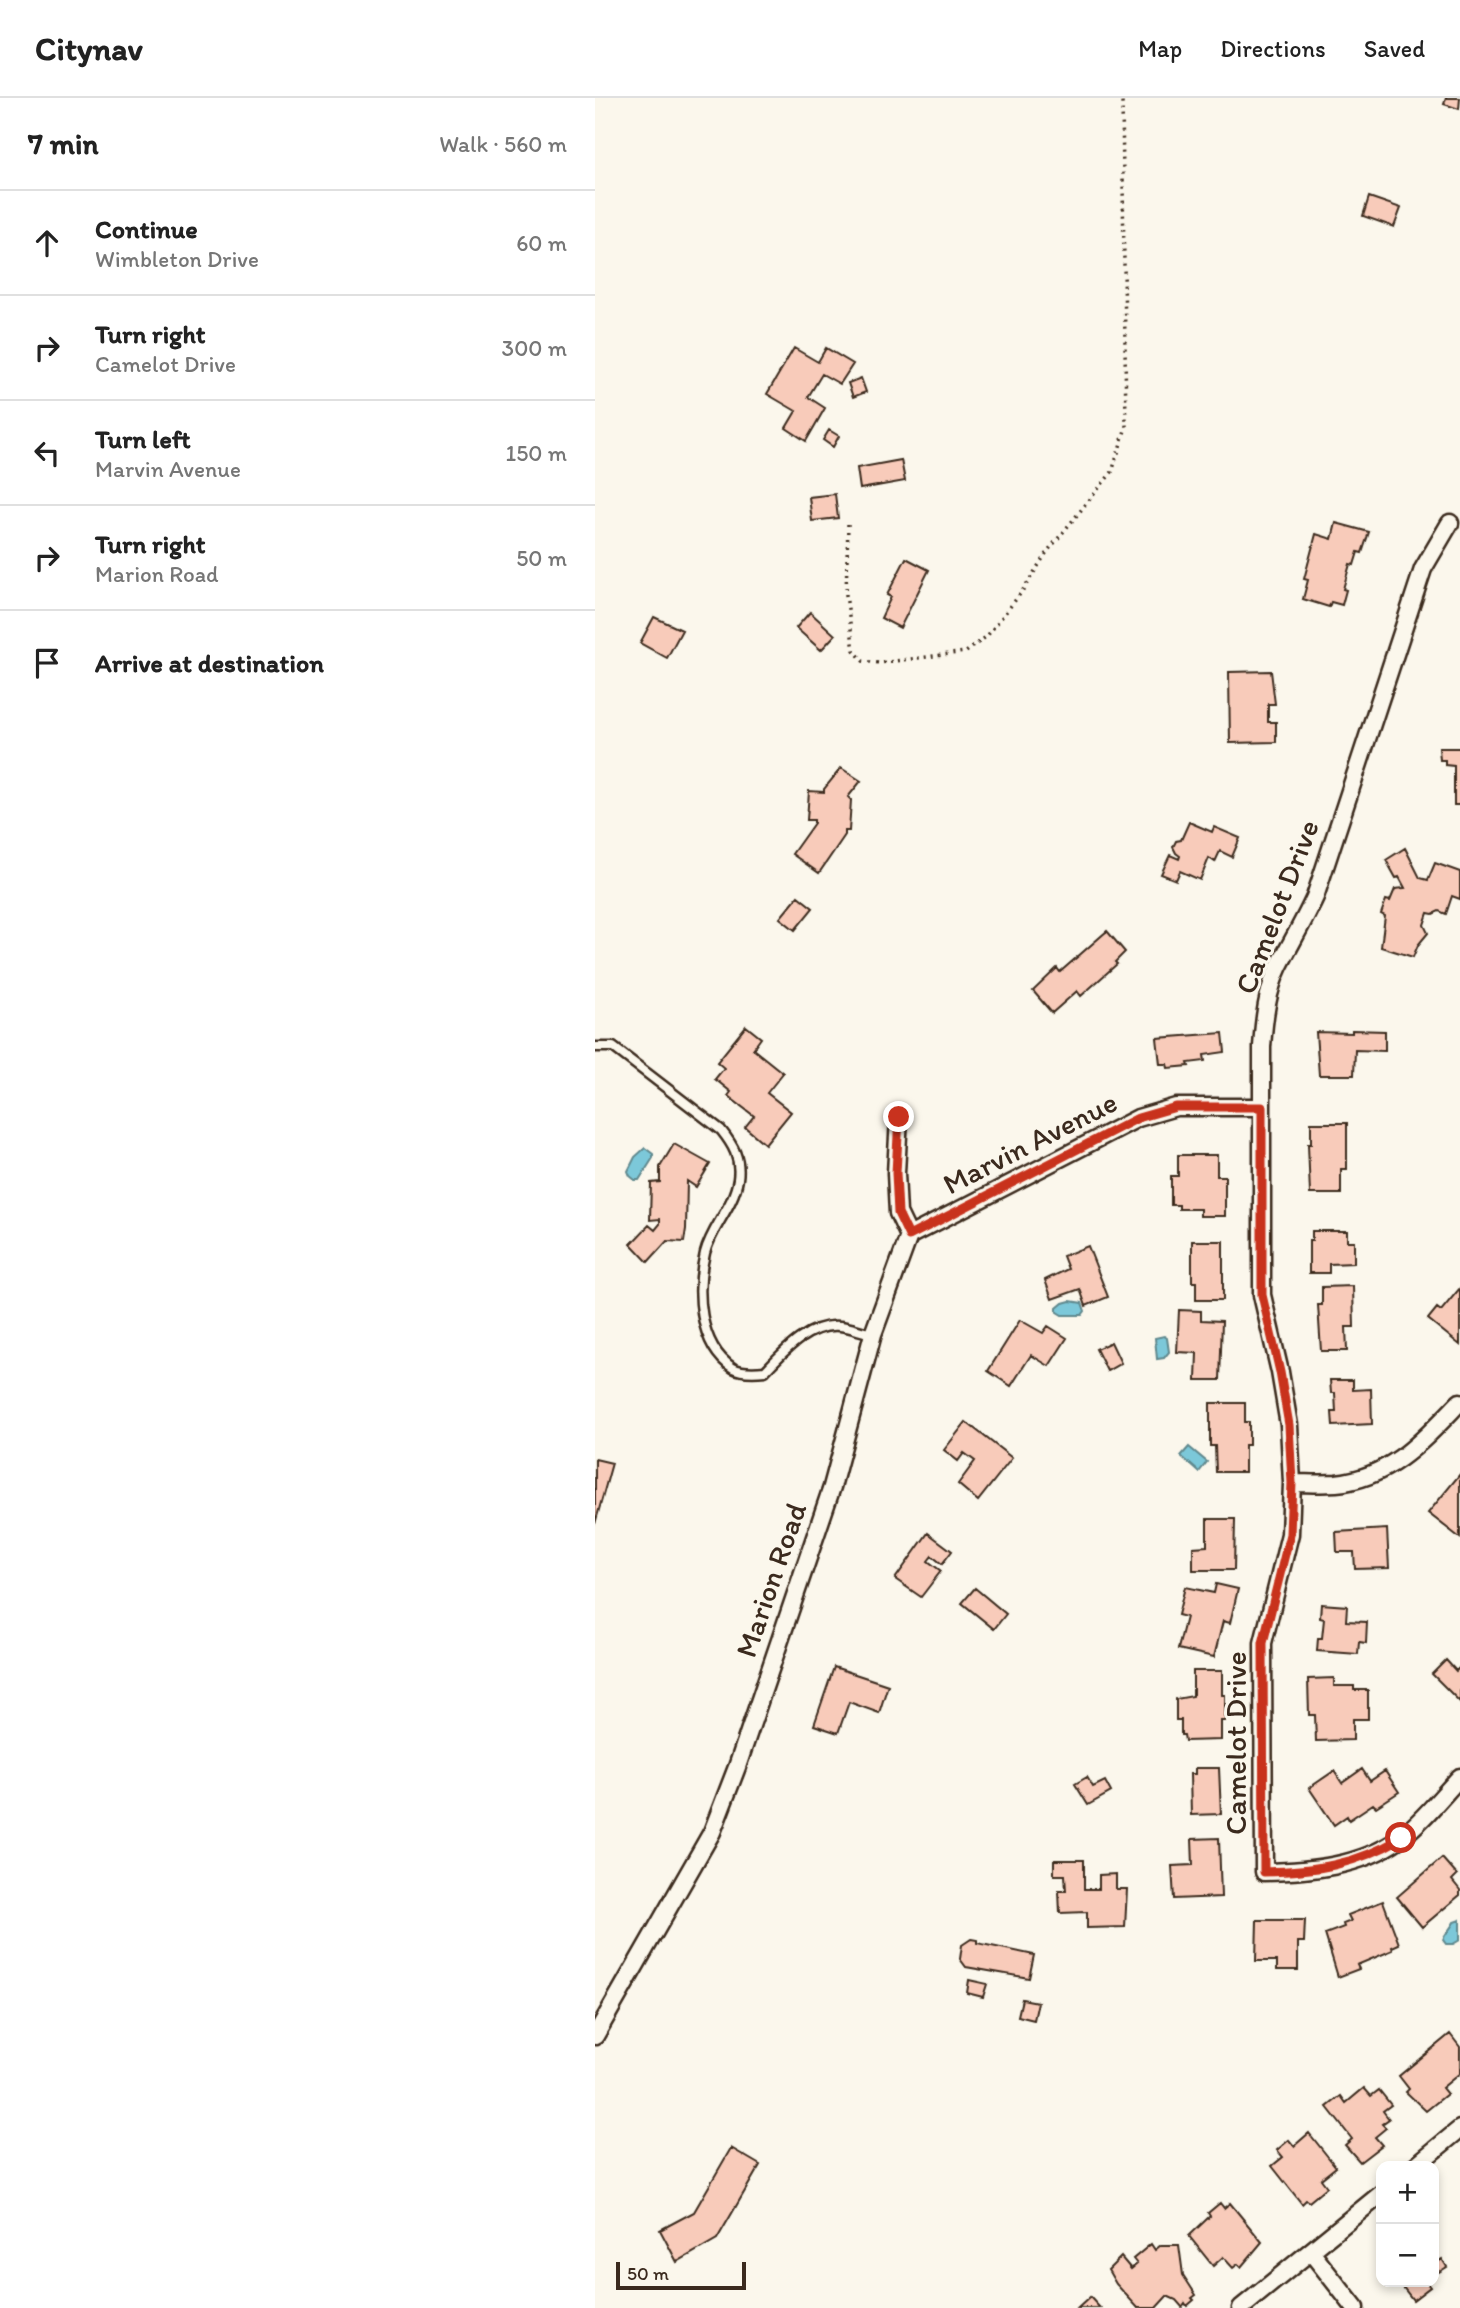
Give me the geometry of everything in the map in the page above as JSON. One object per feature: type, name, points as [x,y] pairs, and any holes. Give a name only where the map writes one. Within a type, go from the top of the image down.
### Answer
[{"type":"street","name":"Camelot Drive","points":[[1450,523],[1423,569],[1315,897],[1301,929],[1279,967],[1266,1008],[1262,1047],[1262,1295],[1289,1425],[1292,1483],[1290,1534],[1263,1643],[1264,1872],[1307,1871],[1346,1863],[1380,1851],[1401,1838],[1460,1777]]},
{"type":"street","name":"Marvin Avenue","points":[[909,1236],[1138,1118],[1176,1107],[1262,1107]]},
{"type":"street","points":[[899,1117],[896,1173],[898,1213],[909,1236]]},
{"type":"street","name":"Marion Road","points":[[595,2036],[712,1832],[737,1767],[832,1487],[873,1334],[909,1236]]},
{"type":"street","points":[[1292,1483],[1337,1483],[1372,1474],[1396,1463],[1417,1446],[1460,1402]]},
{"type":"street","points":[[1421,2161],[1460,2129]]},
{"type":"street","points":[[1241,2308],[1376,2198]]},
{"type":"street","points":[[1311,2252],[1355,2308]]},
{"type":"lane","points":[[595,1047],[613,1047],[721,1130],[734,1146],[738,1158],[738,1180],[725,1213],[705,1251],[701,1279],[703,1323],[715,1351],[735,1369],[765,1371],[780,1355],[820,1328],[839,1326],[873,1334]]},
{"type":"path","points":[[848,524],[846,595],[854,650],[863,661],[879,663],[966,652],[987,636],[1021,593],[1047,552],[1112,472],[1126,427],[1122,98]]},
{"type":"water","points":[[645,1148],[653,1154],[653,1158],[639,1180],[635,1180],[628,1171],[635,1157]]},
{"type":"water","points":[[1070,1301],[1082,1303],[1085,1311],[1082,1315],[1062,1315],[1057,1312],[1057,1308]]},
{"type":"water","points":[[1155,1338],[1167,1338],[1169,1352],[1164,1358],[1157,1359]]},
{"type":"water","points":[[1189,1447],[1207,1462],[1199,1472],[1181,1456]]},
{"type":"water","points":[[1460,1920],[1460,1940],[1446,1944],[1443,1940],[1445,1936],[1454,1922]]},
{"type":"building","points":[[1446,98],[1460,98],[1459,109],[1444,104]]},
{"type":"building","points":[[1369,197],[1401,208],[1394,227],[1363,216]]},
{"type":"building","points":[[794,348],[818,362],[826,348],[853,364],[840,384],[822,374],[808,397],[825,408],[806,441],[786,428],[796,411],[767,394]]},
{"type":"building","points":[[861,378],[866,392],[853,397],[848,383]]},
{"type":"building","points":[[829,430],[839,436],[833,447],[823,440]]},
{"type":"building","points":[[901,460],[905,481],[860,489],[857,468]]},
{"type":"building","points":[[835,494],[838,518],[812,521],[809,497]]},
{"type":"building","points":[[1336,523],[1369,532],[1362,553],[1358,552],[1354,565],[1350,564],[1342,605],[1331,602],[1329,607],[1303,599],[1308,580],[1304,579],[1316,534],[1332,539]]},
{"type":"building","points":[[906,558],[929,570],[900,628],[881,618],[891,597],[887,595]]},
{"type":"building","points":[[810,612],[835,635],[821,650],[796,628]]},
{"type":"building","points":[[654,617],[682,630],[667,658],[640,643]]},
{"type":"building","points":[[1271,671],[1275,704],[1268,704],[1268,722],[1276,722],[1276,742],[1230,743],[1229,672]]},
{"type":"building","points":[[1439,748],[1460,748],[1460,805],[1454,805],[1454,766],[1445,765],[1445,760],[1440,760]]},
{"type":"building","points":[[841,768],[861,781],[848,797],[851,800],[849,831],[845,831],[845,835],[819,873],[792,854],[814,823],[814,820],[807,820],[809,791],[824,792]]},
{"type":"building","points":[[1189,822],[1212,832],[1214,827],[1240,838],[1232,857],[1220,851],[1215,862],[1209,858],[1200,880],[1180,871],[1176,880],[1161,874],[1170,855],[1179,859],[1180,856],[1173,847],[1176,841],[1181,840]]},
{"type":"building","points":[[1405,848],[1420,878],[1428,880],[1435,863],[1460,872],[1460,899],[1452,896],[1446,914],[1439,911],[1428,913],[1424,925],[1428,933],[1418,945],[1413,957],[1381,947],[1385,916],[1381,914],[1386,900],[1390,901],[1395,889],[1405,888],[1386,860]]},
{"type":"building","points":[[798,896],[813,908],[795,930],[780,918]]},
{"type":"building","points":[[1107,931],[1125,952],[1115,962],[1117,964],[1081,996],[1077,991],[1052,1013],[1033,991],[1057,968],[1060,972]]},
{"type":"building","points":[[746,1026],[761,1038],[753,1049],[783,1073],[767,1093],[791,1112],[765,1144],[745,1127],[754,1116],[728,1096],[731,1092],[715,1079],[724,1068],[717,1062]]},
{"type":"building","points":[[1352,1030],[1385,1031],[1385,1051],[1355,1050],[1354,1075],[1319,1075],[1316,1032],[1352,1033]]},
{"type":"building","points":[[1223,1033],[1225,1052],[1204,1055],[1205,1061],[1188,1063],[1189,1066],[1168,1068],[1167,1064],[1160,1064],[1157,1038]]},
{"type":"building","points":[[1311,1123],[1347,1123],[1347,1169],[1341,1169],[1341,1194],[1310,1194],[1308,1144],[1311,1144]]},
{"type":"building","points":[[674,1144],[710,1164],[696,1187],[687,1181],[684,1242],[667,1241],[648,1262],[631,1244],[649,1225],[655,1230],[660,1224],[660,1219],[650,1220],[651,1183],[660,1182],[660,1167]]},
{"type":"building","points":[[1178,1155],[1217,1155],[1217,1176],[1225,1176],[1225,1216],[1200,1216],[1200,1209],[1179,1209],[1179,1205],[1171,1205],[1171,1176],[1178,1176]]},
{"type":"building","points":[[1312,1231],[1347,1231],[1347,1241],[1354,1241],[1354,1263],[1329,1264],[1329,1273],[1309,1273],[1309,1240],[1312,1240]]},
{"type":"building","points":[[1192,1241],[1223,1241],[1223,1300],[1196,1300],[1196,1282],[1192,1282]]},
{"type":"building","points":[[1088,1246],[1108,1297],[1086,1306],[1080,1289],[1052,1299],[1045,1280],[1068,1269],[1063,1256]]},
{"type":"building","points":[[1353,1286],[1354,1327],[1346,1327],[1347,1351],[1321,1351],[1318,1305],[1322,1305],[1322,1287]]},
{"type":"building","points":[[1460,1288],[1460,1345],[1428,1319],[1437,1308],[1441,1311]]},
{"type":"building","points":[[1179,1310],[1201,1311],[1201,1320],[1222,1321],[1220,1380],[1196,1380],[1197,1353],[1177,1352]]},
{"type":"building","points":[[1020,1320],[1043,1333],[1048,1326],[1067,1338],[1049,1366],[1031,1355],[1011,1386],[988,1371]]},
{"type":"building","points":[[1111,1342],[1121,1363],[1107,1371],[1096,1349]]},
{"type":"building","points":[[1330,1380],[1353,1380],[1353,1390],[1371,1389],[1372,1424],[1333,1426],[1332,1412],[1336,1412],[1335,1393],[1331,1393]]},
{"type":"building","points":[[1210,1403],[1245,1403],[1245,1422],[1249,1422],[1249,1445],[1245,1445],[1245,1472],[1216,1472],[1215,1446],[1210,1446]]},
{"type":"building","points":[[966,1422],[1012,1458],[978,1501],[958,1484],[975,1461],[964,1453],[958,1461],[944,1450]]},
{"type":"building","points":[[595,1459],[612,1463],[595,1524]]},
{"type":"building","points":[[1460,1474],[1460,1538],[1428,1513]]},
{"type":"building","points":[[1207,1519],[1235,1519],[1234,1570],[1193,1570],[1193,1547],[1207,1546]]},
{"type":"building","points":[[1387,1529],[1389,1568],[1355,1569],[1354,1552],[1337,1552],[1336,1532]]},
{"type":"building","points":[[928,1533],[952,1551],[942,1564],[932,1556],[928,1561],[941,1571],[921,1597],[895,1579]]},
{"type":"building","points":[[1216,1584],[1238,1589],[1230,1623],[1223,1621],[1214,1657],[1178,1649],[1186,1617],[1178,1615],[1185,1587],[1214,1593]]},
{"type":"building","points":[[975,1588],[1006,1614],[994,1629],[962,1603]]},
{"type":"building","points":[[1321,1604],[1347,1606],[1346,1621],[1367,1622],[1366,1643],[1359,1642],[1358,1654],[1317,1651],[1318,1638],[1322,1638],[1324,1619],[1320,1618]]},
{"type":"building","points":[[1446,1660],[1456,1671],[1460,1667],[1460,1702],[1432,1674]]},
{"type":"building","points":[[834,1667],[888,1685],[879,1713],[849,1702],[838,1733],[814,1725]]},
{"type":"building","points":[[1193,1671],[1222,1671],[1225,1721],[1221,1721],[1221,1740],[1185,1741],[1184,1735],[1181,1735],[1181,1720],[1176,1720],[1176,1699],[1193,1696]]},
{"type":"building","points":[[1334,1678],[1334,1686],[1354,1686],[1354,1690],[1368,1690],[1368,1719],[1353,1719],[1353,1740],[1316,1741],[1315,1715],[1309,1715],[1308,1679]]},
{"type":"building","points":[[1195,1768],[1219,1768],[1221,1814],[1191,1815],[1190,1774],[1195,1774]]},
{"type":"building","points":[[1362,1769],[1370,1781],[1385,1771],[1399,1792],[1376,1807],[1373,1804],[1349,1820],[1347,1816],[1334,1825],[1309,1788],[1334,1771],[1342,1783]]},
{"type":"building","points":[[1087,1777],[1093,1787],[1105,1781],[1111,1792],[1088,1805],[1075,1784]]},
{"type":"building","points":[[1219,1838],[1221,1897],[1174,1899],[1172,1866],[1193,1865],[1192,1839]]},
{"type":"building","points":[[1442,1858],[1457,1875],[1452,1880],[1460,1890],[1460,1895],[1422,1927],[1397,1897]]},
{"type":"building","points":[[1054,1860],[1084,1860],[1084,1889],[1099,1889],[1099,1875],[1116,1874],[1116,1889],[1127,1889],[1125,1927],[1087,1928],[1087,1912],[1060,1913],[1059,1891],[1066,1891],[1065,1875],[1054,1875]]},
{"type":"building","points":[[1383,1901],[1399,1944],[1392,1947],[1393,1950],[1357,1965],[1359,1969],[1338,1977],[1325,1934],[1344,1927],[1343,1924],[1351,1921],[1348,1915]]},
{"type":"building","points":[[1257,1920],[1305,1920],[1304,1942],[1298,1942],[1298,1970],[1277,1970],[1277,1961],[1256,1961]]},
{"type":"building","points":[[971,1939],[977,1940],[977,1943],[1034,1955],[1029,1978],[966,1967],[960,1959],[962,1945]]},
{"type":"building","points":[[969,1980],[987,1984],[983,1997],[967,1993]]},
{"type":"building","points":[[1022,1999],[1038,2002],[1034,2020],[1018,2016]]},
{"type":"building","points":[[1450,2034],[1460,2047],[1460,2073],[1442,2088],[1447,2094],[1426,2111],[1406,2092],[1409,2089],[1399,2076]]},
{"type":"building","points":[[1364,2088],[1371,2096],[1379,2090],[1391,2105],[1383,2111],[1389,2119],[1382,2124],[1386,2128],[1375,2137],[1382,2145],[1360,2162],[1345,2145],[1352,2139],[1327,2107],[1341,2096],[1346,2103]]},
{"type":"building","points":[[1309,2133],[1336,2167],[1321,2179],[1327,2187],[1309,2202],[1306,2200],[1302,2204],[1272,2166],[1283,2157],[1277,2150],[1289,2140],[1294,2146]]},
{"type":"building","points":[[731,2148],[760,2165],[717,2239],[677,2262],[660,2230],[694,2212]]},
{"type":"building","points":[[1220,2203],[1224,2208],[1230,2203],[1262,2242],[1241,2267],[1238,2264],[1233,2268],[1223,2257],[1213,2266],[1189,2236]]},
{"type":"building","points":[[1151,2244],[1155,2250],[1161,2245],[1179,2245],[1183,2275],[1196,2295],[1187,2306],[1185,2303],[1182,2307],[1167,2296],[1156,2308],[1138,2308],[1116,2284],[1108,2270],[1121,2257],[1131,2269],[1137,2264],[1133,2259]]},
{"type":"building","points":[[1442,2259],[1447,2267],[1439,2272],[1439,2261]]},
{"type":"building","points":[[1403,2287],[1430,2287],[1413,2300]]},
{"type":"building","points":[[1090,2297],[1100,2308],[1078,2308]]},
{"type":"route","points":[[899,1117],[896,1173],[898,1213],[909,1236],[1138,1118],[1176,1107],[1262,1107],[1262,1295],[1289,1425],[1292,1483],[1290,1534],[1263,1643],[1264,1872],[1307,1871],[1346,1863],[1380,1851],[1401,1838]]}]
